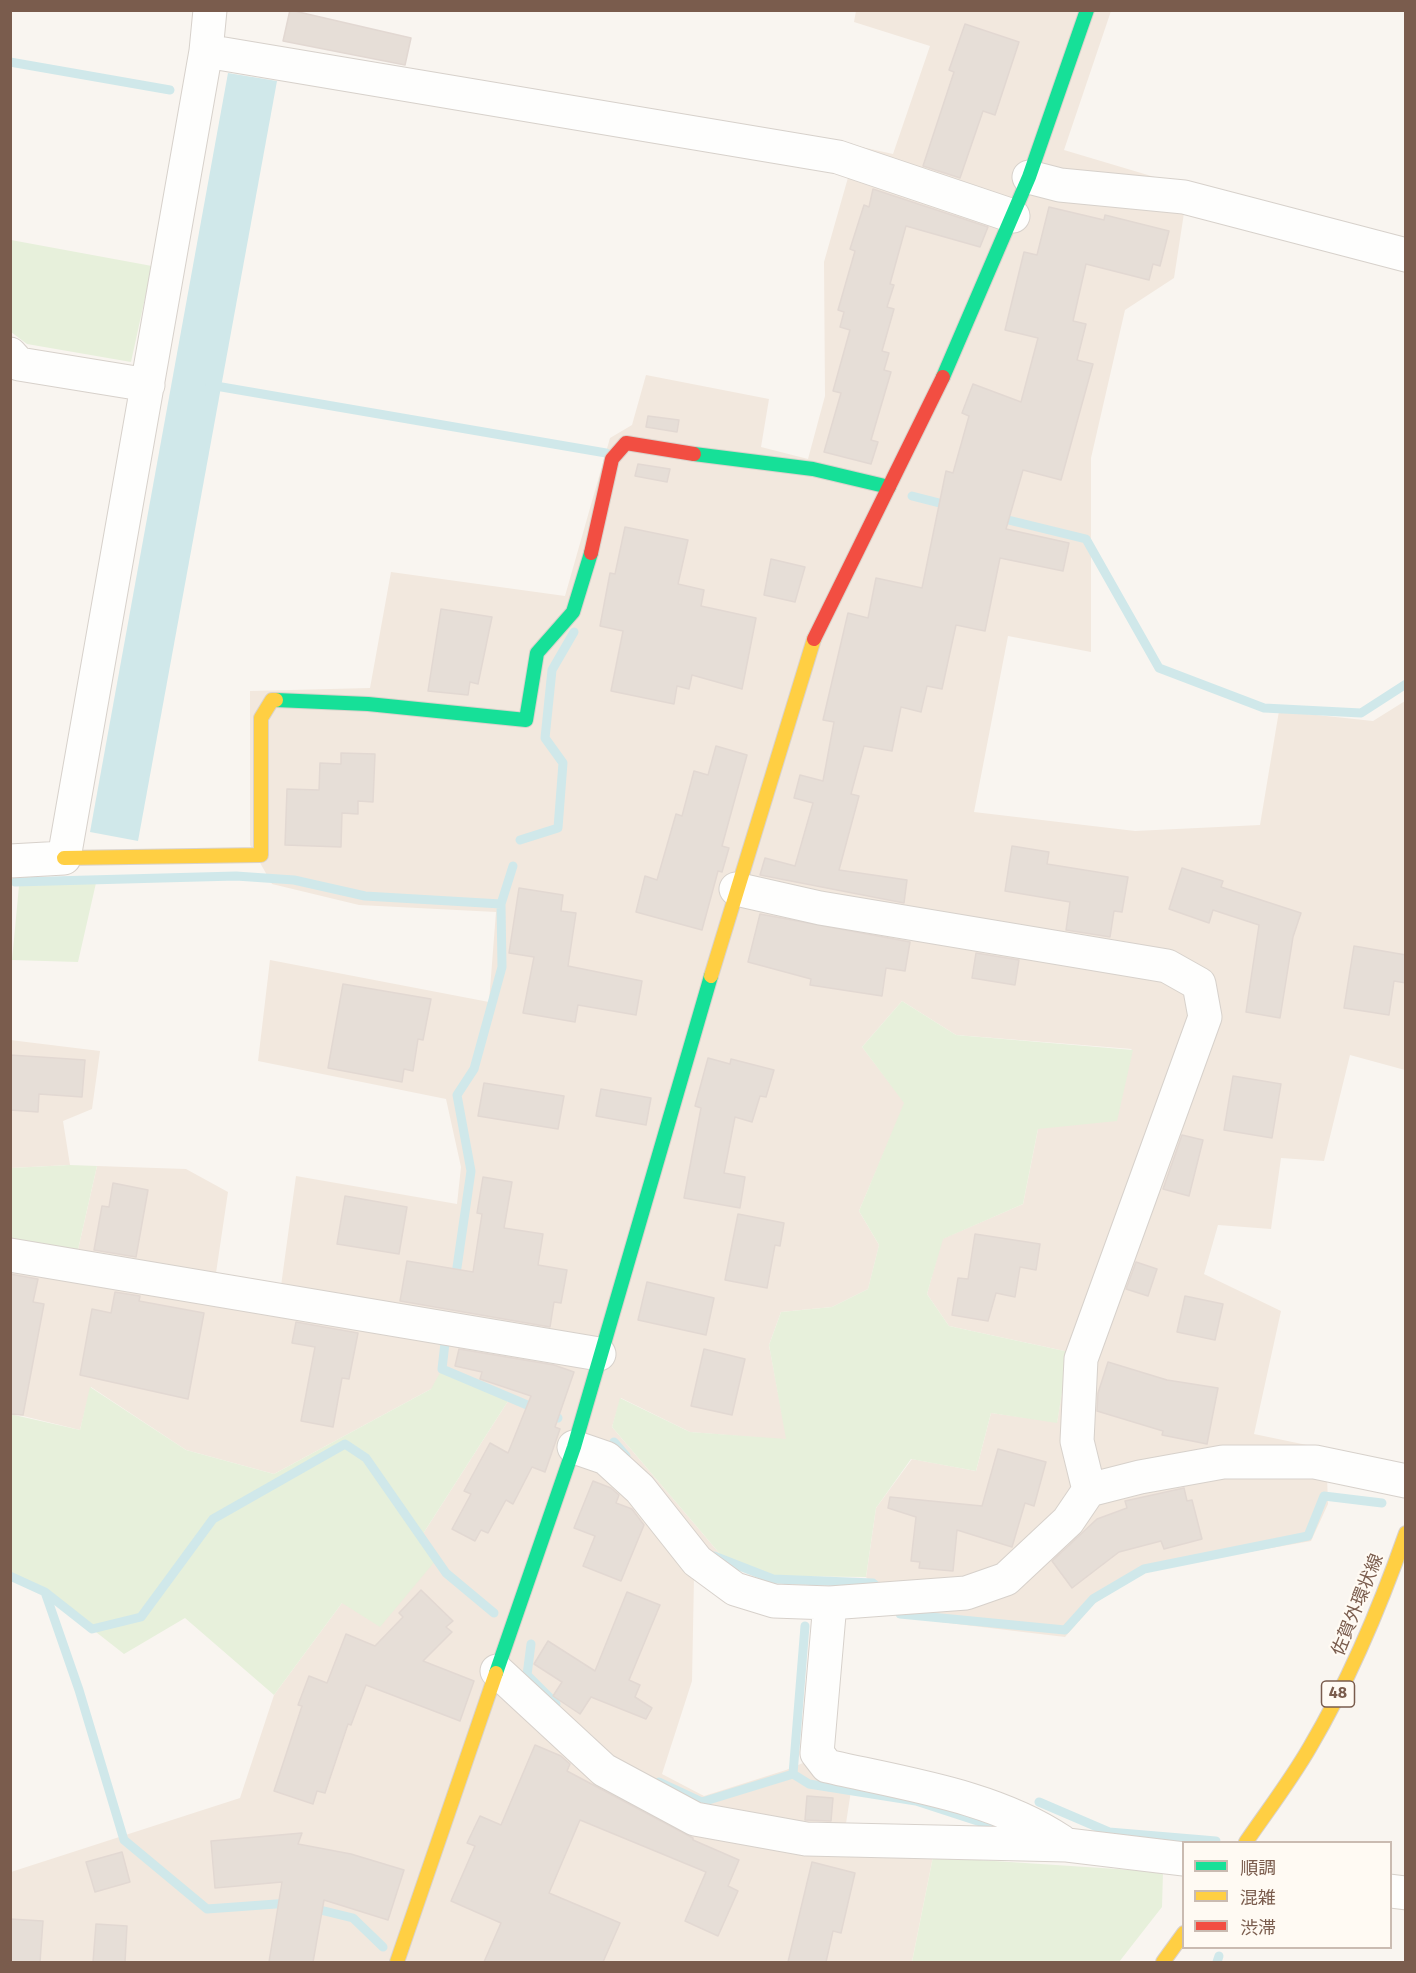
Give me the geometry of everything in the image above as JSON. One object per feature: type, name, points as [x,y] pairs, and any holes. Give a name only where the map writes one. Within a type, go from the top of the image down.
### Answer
[{"type":"street","points":[[64,858],[206,51],[210,10]]},
{"type":"street","points":[[397,1962],[574,1447],[599,1354],[736,889],[813,641],[958,347],[1029,177],[1087,10]]},
{"type":"street","points":[[206,51],[838,157],[1013,216]]},
{"type":"street","points":[[1029,177],[1060,185],[1184,197],[1406,255]]},
{"type":"street","points":[[10,354],[19,364],[148,385]]},
{"type":"street","points":[[10,861],[261,855],[261,718],[272,700],[368,704],[526,720],[537,652],[573,612],[595,542],[612,459],[626,443],[736,461],[813,469],[889,487]]},
{"type":"street","points":[[736,889],[820,908],[1167,966],[1199,984],[1205,1017],[1081,1359],[1077,1441],[1089,1490]]},
{"type":"street","points":[[10,1255],[599,1354]]},
{"type":"street","points":[[574,1447],[606,1458],[640,1489],[697,1561],[735,1589],[774,1601],[830,1603],[966,1593],[1006,1580],[1068,1521],[1089,1490],[1140,1477],[1223,1462],[1315,1462],[1406,1481]]},
{"type":"street","name":"佐賀外環状線","points":[[1247,1841],[1310,1746],[1351,1670],[1384,1596],[1406,1533]]},
{"type":"street","points":[[830,1603],[817,1753],[827,1766],[951,1794],[1040,1827],[1067,1845]]},
{"type":"street","points":[[497,1671],[604,1770],[695,1819],[806,1839],[1067,1845],[1182,1859]]},
{"type":"street","points":[[1163,1962],[1182,1936]]},
{"type":"shaded area","points":[[856,11],[1111,11],[1064,150],[1188,187],[1174,278],[1125,310],[1091,458],[1091,652],[1008,636],[974,812],[1135,831],[1260,825],[1279,711],[1373,721],[1405,701],[1405,1070],[1350,1055],[1324,1161],[1281,1158],[1271,1229],[1218,1225],[1204,1274],[1281,1311],[1254,1434],[1326,1449],[1328,1504],[1311,1541],[1142,1571],[1094,1604],[1065,1637],[898,1617],[866,1577],[876,1508],[912,1459],[976,1471],[991,1413],[1057,1422],[1069,1352],[949,1326],[927,1294],[942,1239],[1023,1204],[1038,1129],[1132,1049],[956,1035],[902,1001],[862,1047],[905,1103],[859,1211],[879,1245],[868,1289],[832,1307],[781,1312],[769,1345],[787,1440],[690,1432],[621,1398],[612,1427],[720,1554],[694,1577],[692,1681],[662,1774],[704,1796],[786,1770],[832,1751],[856,1758],[845,1830],[933,1857],[912,1962],[11,1962],[11,1872],[240,1798],[274,1695],[342,1603],[436,1560],[421,1537],[510,1398],[431,1389],[274,1474],[186,1450],[91,1387],[80,1430],[11,1413],[11,1244],[77,1254],[97,1166],[186,1169],[228,1192],[216,1273],[281,1286],[296,1176],[457,1204],[461,1167],[446,1099],[258,1061],[270,960],[489,1002],[496,912],[359,905],[272,884],[250,845],[250,691],[370,688],[391,572],[565,596],[610,438],[632,425],[646,375],[769,399],[761,447],[808,459],[825,396],[824,262],[857,146],[893,154],[930,46],[854,22]]},
{"type":"shaded area","points":[[10,1040],[100,1051],[92,1109],[63,1121],[70,1165],[11,1168]]},
{"type":"green space","points":[[11,240],[152,266],[131,362],[27,344],[11,332]]},
{"type":"green space","points":[[96,883],[78,962],[12,960],[19,886]]},
{"type":"green space","points":[[902,1001],[956,1035],[1133,1050],[1117,1121],[1038,1129],[1023,1204],[943,1239],[927,1294],[949,1326],[1069,1352],[1057,1423],[991,1413],[976,1471],[911,1459],[876,1508],[866,1577],[770,1576],[720,1554],[612,1427],[620,1398],[690,1432],[786,1439],[769,1345],[781,1312],[832,1307],[868,1289],[879,1245],[859,1211],[904,1103],[862,1047]]},
{"type":"green space","points":[[97,1166],[77,1254],[11,1244],[11,1168]]},
{"type":"green space","points":[[442,1369],[510,1398],[421,1537],[436,1560],[380,1627],[342,1603],[274,1695],[185,1618],[124,1654],[45,1592],[11,1576],[10,1414],[80,1430],[90,1387],[186,1450],[274,1474],[431,1389]]},
{"type":"green space","points":[[933,1857],[1163,1872],[1162,1907],[1119,1962],[912,1962]]},
{"type":"water","points":[[228,73],[277,81],[138,841],[90,832]]},
{"type":"building","points":[[290,10],[411,38],[405,65],[283,41]]},
{"type":"building","points":[[965,24],[1019,42],[995,115],[983,111],[960,178],[923,166],[954,72],[949,70]]},
{"type":"building","points":[[873,189],[988,227],[980,247],[906,226],[890,284],[894,285],[887,307],[894,309],[882,351],[889,353],[884,370],[891,372],[871,440],[878,442],[871,464],[824,452],[841,393],[833,391],[850,330],[840,327],[844,312],[838,310],[855,251],[850,249],[864,205],[869,207]]},
{"type":"building","points":[[1049,207],[1104,220],[1105,215],[1169,231],[1160,266],[1153,264],[1149,280],[1086,264],[1073,321],[1086,324],[1077,360],[1093,364],[1061,480],[1023,470],[1006,529],[1069,543],[1063,571],[1000,558],[985,631],[956,625],[942,689],[927,686],[921,712],[901,707],[892,751],[864,746],[851,794],[859,796],[839,870],[907,880],[904,903],[760,875],[765,858],[795,866],[813,803],[794,798],[800,775],[823,781],[834,722],[823,720],[848,613],[868,618],[876,578],[922,588],[946,471],[953,473],[969,416],[962,413],[973,384],[1021,402],[1038,338],[1005,330],[1024,252],[1037,255]]},
{"type":"building","points":[[648,416],[679,420],[677,432],[646,427]]},
{"type":"building","points":[[638,464],[670,469],[667,482],[635,476]]},
{"type":"building","points":[[625,527],[688,540],[678,584],[704,590],[701,606],[756,618],[742,689],[692,675],[689,689],[677,686],[674,704],[611,691],[623,631],[600,626],[610,573],[615,574]]},
{"type":"building","points":[[771,559],[805,567],[795,602],[764,595]]},
{"type":"building","points":[[441,609],[492,617],[478,684],[470,682],[468,695],[428,691]]},
{"type":"building","points":[[716,746],[747,755],[722,846],[729,848],[722,872],[718,871],[702,930],[636,912],[645,876],[657,880],[676,814],[682,816],[694,771],[708,775]]},
{"type":"building","points":[[341,753],[375,754],[373,802],[358,801],[358,814],[342,813],[341,847],[285,845],[287,789],[319,790],[320,763],[341,764]]},
{"type":"building","points":[[1012,846],[1049,852],[1047,864],[1128,877],[1122,912],[1114,911],[1110,937],[1066,930],[1070,902],[1005,891]]},
{"type":"building","points":[[1182,868],[1223,881],[1221,887],[1301,913],[1293,937],[1280,1018],[1246,1012],[1259,925],[1213,910],[1209,923],[1169,909]]},
{"type":"building","points":[[519,888],[563,895],[561,911],[576,913],[568,966],[642,981],[636,1015],[578,1005],[575,1022],[523,1013],[534,957],[509,953]]},
{"type":"building","points":[[760,914],[910,942],[905,971],[886,968],[882,996],[810,985],[811,979],[748,962]]},
{"type":"building","points":[[1354,946],[1406,955],[1406,983],[1394,981],[1389,1015],[1344,1008]]},
{"type":"building","points":[[976,953],[1019,960],[1015,985],[972,978]]},
{"type":"building","points":[[343,984],[431,999],[423,1040],[418,1039],[413,1071],[404,1069],[402,1082],[328,1068]]},
{"type":"building","points":[[10,1055],[85,1060],[82,1097],[39,1094],[38,1112],[10,1110]]},
{"type":"building","points":[[708,1058],[730,1064],[731,1059],[774,1070],[766,1097],[760,1096],[752,1122],[735,1117],[724,1173],[745,1177],[740,1208],[684,1198],[701,1108],[695,1106]]},
{"type":"building","points":[[1233,1076],[1281,1084],[1272,1138],[1224,1130]]},
{"type":"building","points":[[484,1083],[564,1096],[558,1129],[478,1116]]},
{"type":"building","points":[[601,1089],[651,1098],[646,1125],[596,1116]]},
{"type":"building","points":[[1182,1135],[1203,1140],[1189,1196],[1163,1189]]},
{"type":"building","points":[[483,1177],[512,1182],[504,1228],[543,1234],[538,1265],[567,1270],[561,1303],[554,1302],[550,1327],[400,1301],[407,1261],[473,1272],[482,1214],[477,1213]]},
{"type":"building","points":[[113,1183],[148,1190],[136,1257],[94,1250],[102,1206],[109,1207]]},
{"type":"building","points":[[345,1196],[407,1207],[399,1254],[337,1244]]},
{"type":"building","points":[[738,1214],[784,1223],[780,1246],[775,1245],[767,1288],[725,1280]]},
{"type":"building","points":[[975,1234],[1040,1244],[1036,1270],[1020,1267],[1015,1297],[996,1293],[988,1321],[952,1315],[958,1278],[968,1279]]},
{"type":"building","points":[[1136,1262],[1157,1269],[1148,1296],[1126,1289]]},
{"type":"building","points":[[10,1274],[38,1279],[33,1302],[44,1304],[23,1415],[10,1414]]},
{"type":"building","points":[[647,1282],[714,1298],[706,1335],[638,1320]]},
{"type":"building","points":[[115,1292],[140,1296],[139,1301],[204,1313],[188,1399],[80,1375],[92,1309],[111,1313]]},
{"type":"building","points":[[1185,1296],[1223,1304],[1215,1340],[1177,1332]]},
{"type":"building","points":[[296,1322],[358,1333],[349,1379],[342,1378],[333,1427],[301,1421],[315,1347],[292,1343]]},
{"type":"building","points":[[459,1349],[554,1365],[574,1372],[555,1427],[560,1429],[545,1472],[532,1467],[513,1504],[506,1500],[488,1533],[481,1530],[475,1541],[452,1529],[471,1494],[464,1491],[490,1443],[508,1453],[531,1396],[480,1379],[482,1372],[455,1366]]},
{"type":"building","points":[[704,1349],[745,1359],[732,1415],[691,1406]]},
{"type":"building","points":[[1108,1362],[1167,1380],[1218,1388],[1207,1444],[1162,1435],[1163,1431],[1097,1411],[1098,1393]]},
{"type":"building","points":[[998,1449],[1046,1462],[1034,1506],[1025,1503],[1012,1547],[957,1530],[953,1571],[919,1568],[920,1562],[911,1561],[916,1517],[888,1508],[890,1497],[982,1506]]},
{"type":"building","points":[[593,1481],[611,1488],[619,1495],[616,1503],[632,1509],[644,1525],[621,1581],[583,1566],[595,1536],[574,1528]]},
{"type":"building","points":[[1184,1488],[1187,1501],[1192,1500],[1202,1539],[1164,1549],[1161,1541],[1119,1552],[1072,1588],[1052,1561],[1097,1519],[1127,1508],[1125,1501]]},
{"type":"building","points":[[421,1590],[453,1621],[446,1627],[452,1632],[423,1661],[474,1681],[460,1721],[366,1685],[351,1725],[348,1724],[325,1793],[317,1791],[313,1804],[274,1791],[302,1706],[298,1705],[309,1676],[327,1683],[346,1634],[375,1646],[403,1617],[399,1613]]},
{"type":"building","points":[[627,1592],[660,1605],[629,1680],[640,1685],[635,1697],[652,1708],[646,1719],[591,1697],[580,1714],[553,1696],[562,1682],[534,1664],[548,1641],[595,1671]]},
{"type":"building","points":[[535,1745],[561,1756],[570,1764],[567,1771],[693,1840],[739,1860],[728,1886],[738,1891],[718,1936],[685,1921],[706,1872],[580,1820],[549,1893],[620,1923],[603,1962],[484,1962],[501,1923],[451,1901],[475,1846],[467,1843],[480,1816],[501,1825]]},
{"type":"building","points":[[807,1796],[833,1798],[831,1821],[805,1820]]},
{"type":"building","points":[[302,1833],[298,1844],[351,1854],[404,1870],[388,1920],[324,1900],[313,1962],[269,1962],[282,1882],[215,1888],[211,1841]]},
{"type":"building","points":[[122,1852],[130,1882],[95,1892],[86,1862]]},
{"type":"building","points":[[812,1862],[855,1873],[841,1933],[833,1931],[826,1962],[788,1962]]},
{"type":"building","points":[[10,1919],[43,1921],[40,1962],[10,1962]]},
{"type":"building","points":[[96,1924],[127,1926],[125,1962],[93,1962]]},
{"type":"waterway","points":[[10,62],[170,90]]},
{"type":"waterway","points":[[210,385],[606,453]]},
{"type":"waterway","points":[[912,496],[951,506]]},
{"type":"waterway","points":[[996,517],[1086,539],[1159,668],[1264,708],[1361,713],[1406,684]]},
{"type":"waterway","points":[[520,840],[558,828],[563,763],[545,738],[552,670],[574,632]]},
{"type":"waterway","points":[[15,882],[236,876],[294,880],[365,896],[501,904],[513,866]]},
{"type":"waterway","points":[[455,1281],[471,1171],[457,1095],[474,1069],[502,967],[501,904]]},
{"type":"waterway","points":[[445,1343],[442,1369],[558,1418]]},
{"type":"waterway","points":[[614,1442],[626,1456]]},
{"type":"waterway","points":[[45,1592],[92,1629],[141,1617],[213,1519],[345,1444],[366,1458],[446,1573],[494,1613]]},
{"type":"waterway","points":[[896,1604],[900,1614],[1065,1630],[1093,1599],[1144,1569],[1308,1536],[1324,1496],[1382,1503]]},
{"type":"waterway","points":[[714,1556],[773,1579],[873,1583],[882,1591]]},
{"type":"waterway","points":[[10,1576],[45,1592],[79,1690],[124,1840],[207,1909],[290,1903]]},
{"type":"waterway","points":[[805,1626],[793,1774],[809,1784],[916,1801],[1005,1830]]},
{"type":"waterway","points":[[531,1644],[527,1675],[556,1704]]},
{"type":"waterway","points":[[659,1782],[702,1802],[793,1774]]},
{"type":"waterway","points":[[1039,1802],[1109,1832],[1216,1841]]},
{"type":"waterway","points":[[312,1908],[353,1918],[383,1947]]},
{"type":"waterway","points":[[1217,1962],[1219,1956]]},
{"type":"traffic: fast","points":[[943,377],[1029,177],[1087,10]]},
{"type":"traffic: fast","points":[[694,454],[813,469],[889,487]]},
{"type":"traffic: fast","points":[[276,700],[368,704],[526,720],[537,653],[573,612],[591,553]]},
{"type":"traffic: fast","points":[[496,1673],[574,1447],[711,976]]},
{"type":"traffic: slow","points":[[711,976],[814,639]]},
{"type":"traffic: slow","points":[[64,858],[261,855],[261,718],[272,700],[276,700]]},
{"type":"traffic: slow","points":[[1247,1841],[1303,1759],[1325,1721],[1375,1615],[1406,1533]]},
{"type":"traffic: slow","points":[[397,1962],[496,1673]]},
{"type":"traffic: slow","points":[[1163,1962],[1182,1936]]},
{"type":"traffic: jam","points":[[814,639],[943,377]]},
{"type":"traffic: jam","points":[[591,553],[612,459],[626,443],[694,454]]}]
